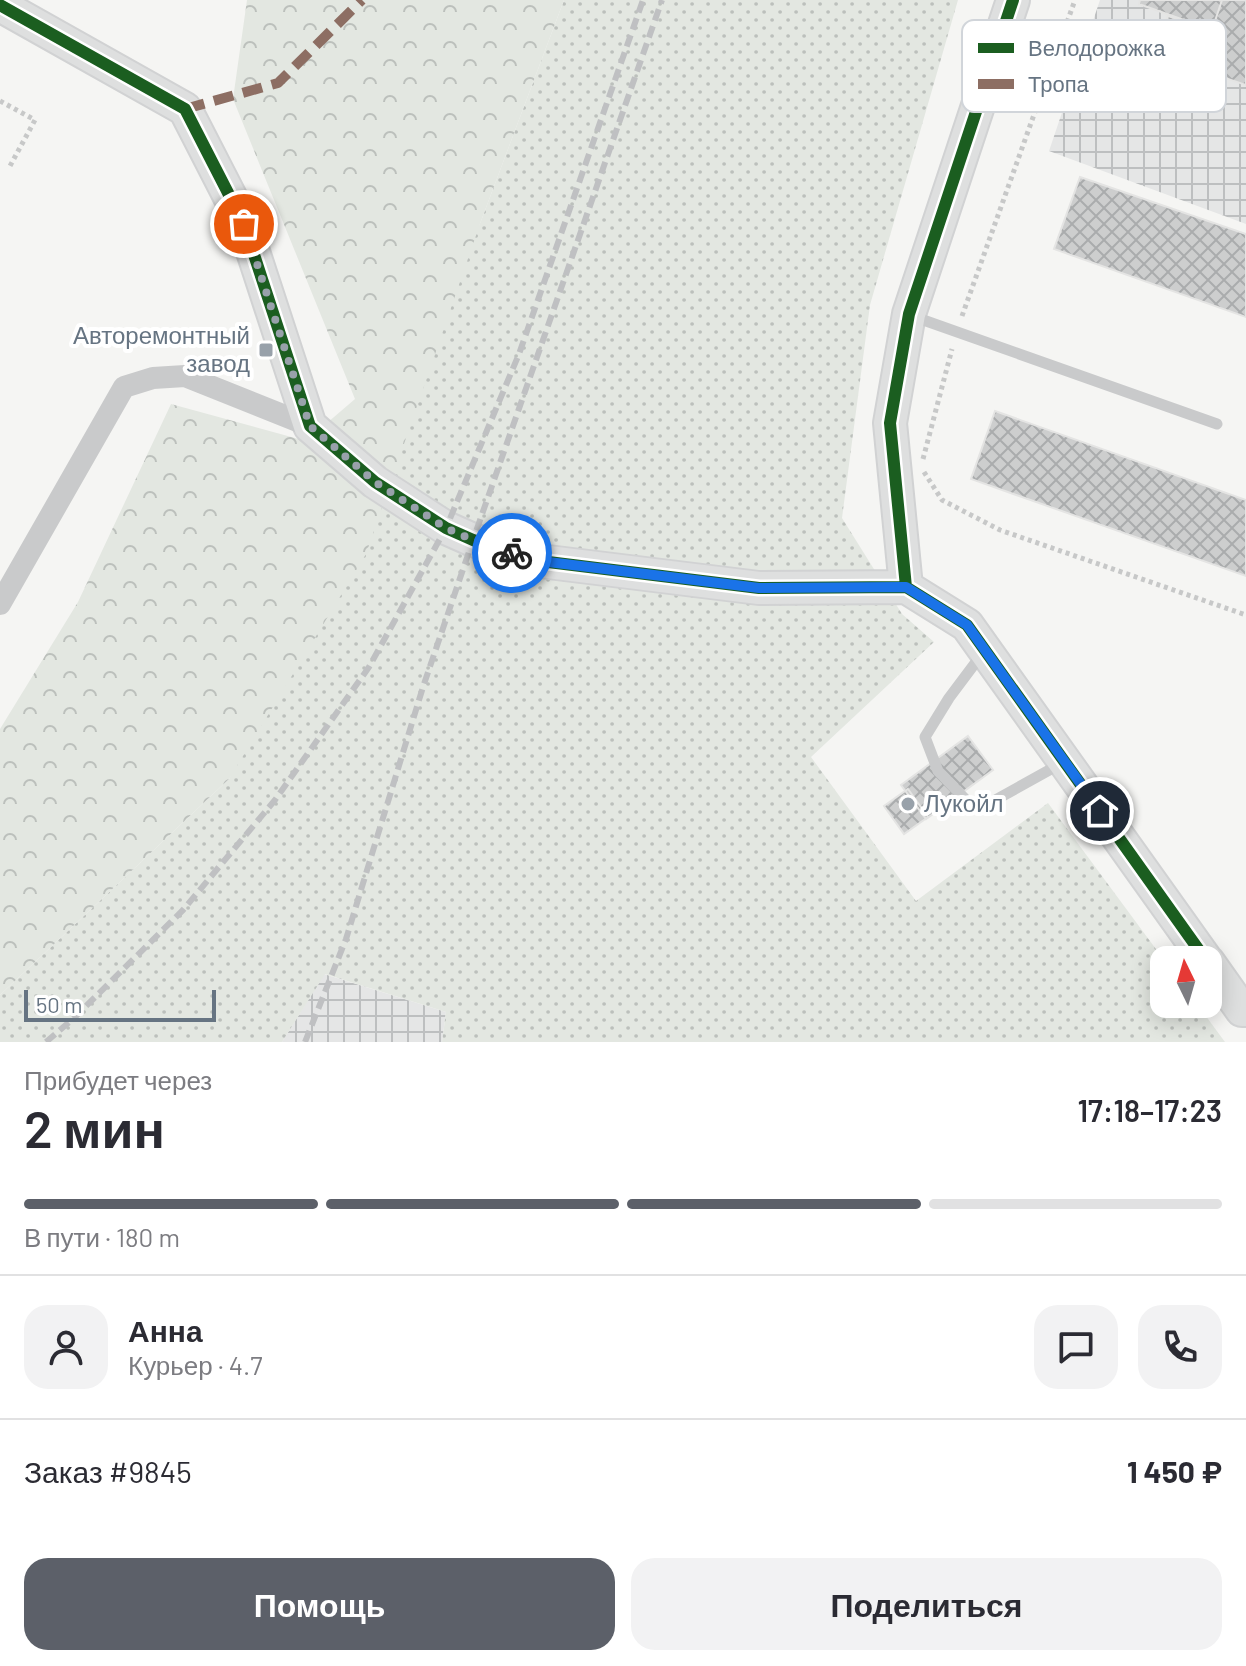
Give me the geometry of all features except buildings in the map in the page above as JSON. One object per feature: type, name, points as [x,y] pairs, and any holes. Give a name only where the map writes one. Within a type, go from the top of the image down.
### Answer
[{"type":"street","points":[[1006,20],[1013,0]]},
{"type":"street","points":[[0,5],[185,109],[244,224],[310,426]]},
{"type":"street","points":[[906,587],[890,423],[909,314],[976,112]]},
{"type":"street","points":[[0,604],[124,387],[153,378],[185,376],[310,426],[375,482],[446,528],[532,560],[759,588],[906,587],[967,625],[1196,946]]},
{"type":"street","points":[[1222,982],[1245,1013]]},
{"type":"lane","points":[[909,314],[1217,424]]},
{"type":"lane","points":[[985,650],[925,737],[938,771],[973,807],[990,803],[1065,762]]},
{"type":"path","points":[[0,101],[35,120],[10,166]]},
{"type":"shaded area","points":[[1100,0],[1246,0],[1246,224],[1049,151],[1062,112],[1226,112],[1226,20],[1093,20]]},
{"type":"shaded area","points":[[324,974],[446,1012],[442,1042],[282,1042]]},
{"type":"green space","points":[[247,0],[564,0],[481,221],[366,554],[229,779],[0,995],[0,729],[78,602],[171,404],[306,441],[355,399],[233,99]]},
{"type":"green space","points":[[564,0],[958,0],[870,305],[842,518],[902,614],[934,642],[811,757],[916,901],[1048,803],[1154,946],[1150,946],[1150,1018],[1207,1018],[1225,1042],[442,1042],[446,1012],[325,974],[282,1042],[0,1042],[0,995],[229,779],[481,221]]},
{"type":"railway","points":[[46,1042],[183,910],[275,800],[369,667],[446,528],[519,354],[643,0]]},
{"type":"railway","points":[[305,1042],[346,939],[423,687],[662,0]]},
{"type":"marked path","points":[[185,109],[278,83],[362,0]]},
{"type":"cycle path","points":[[1006,20],[1013,0]]},
{"type":"cycle path","points":[[0,5],[185,109],[244,224],[310,426],[375,482],[446,528],[532,560],[759,588],[906,587]]},
{"type":"cycle path","points":[[906,587],[890,423],[909,314],[976,112]]},
{"type":"cycle path","points":[[906,587],[967,625],[1196,946]]},
{"type":"way so far","points":[[244,224],[310,426],[375,482],[446,528],[512,553]]},
{"type":"place","name":"Авторемонтный завод","points":[[266,350]]},
{"type":"place","name":"Лукойл","points":[[908,804]]},
{"type":"route","points":[[512,553],[532,560],[759,588],[906,587],[967,625],[1100,811]]}]
